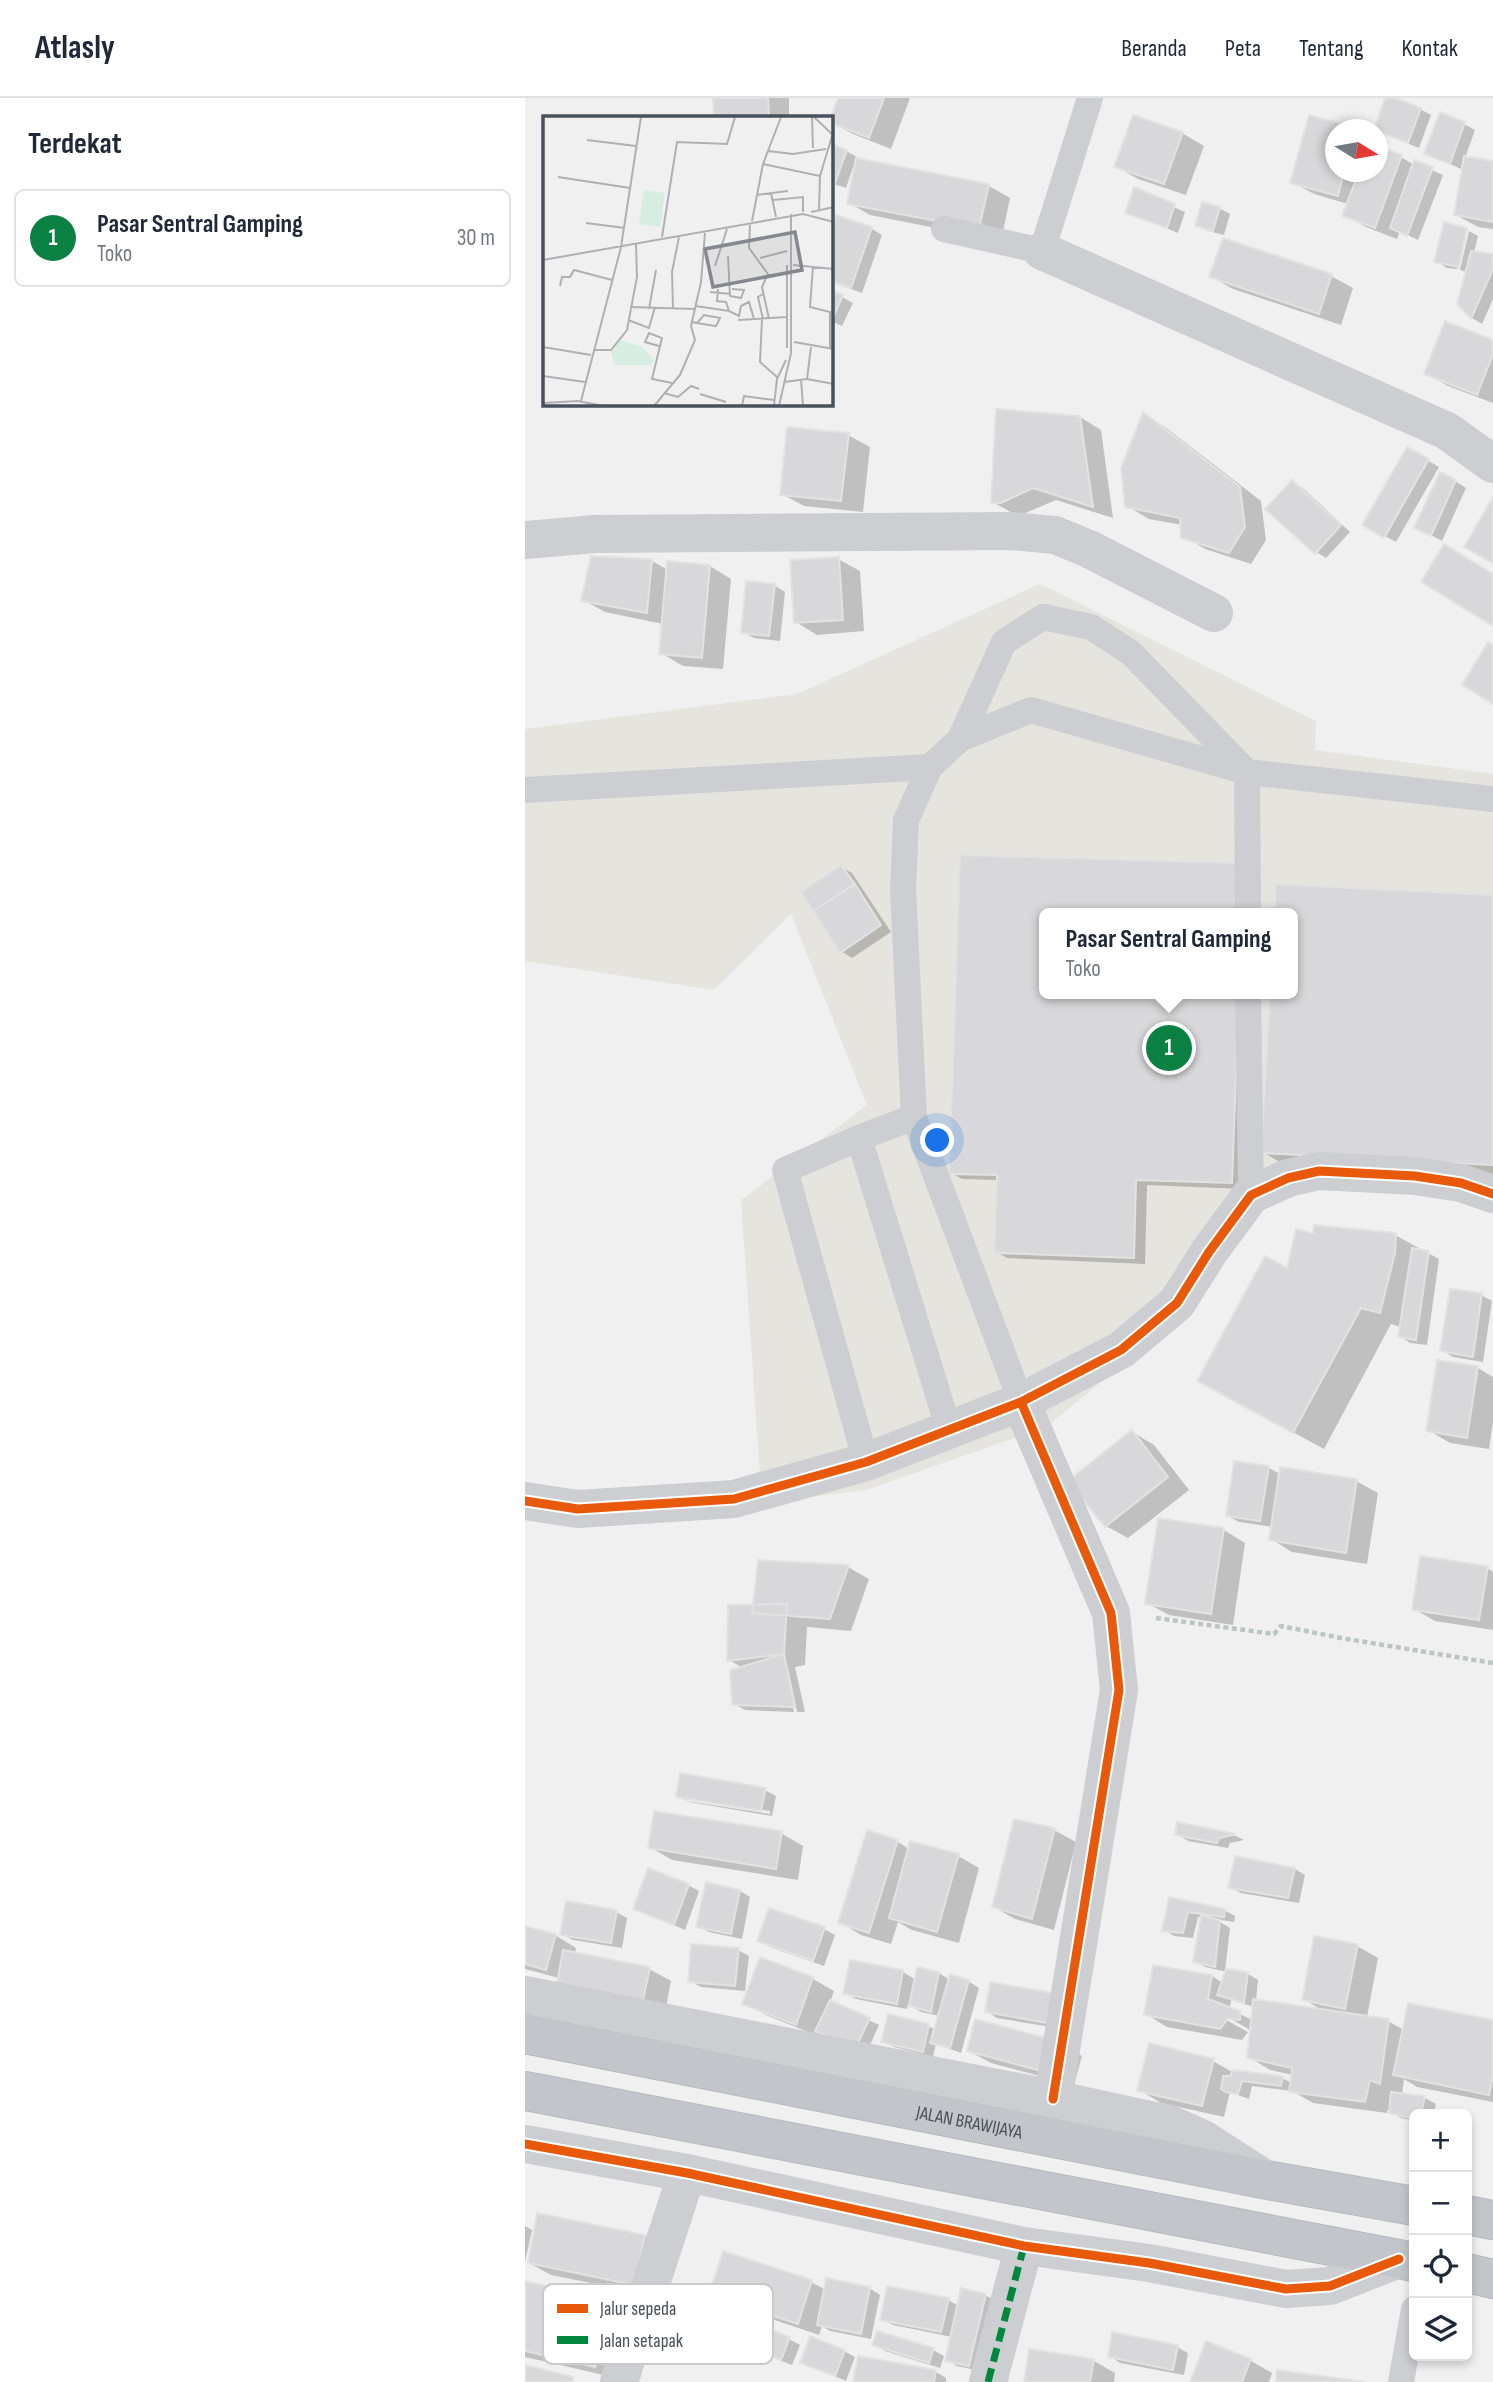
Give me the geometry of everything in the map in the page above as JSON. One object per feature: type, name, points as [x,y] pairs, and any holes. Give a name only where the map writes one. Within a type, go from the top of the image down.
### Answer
[{"type":"highway","name":"JALAN BRAWIJAYA","points":[[525,2034],[1267,2180],[1409,2205]]},
{"type":"highway","points":[[525,2091],[1406,2260]]},
{"type":"highway","points":[[904,2163],[914,2110]]},
{"type":"highway","points":[[1472,2216],[1493,2220]]},
{"type":"highway","points":[[1472,2274],[1493,2279]]},
{"type":"street","points":[[1042,251],[1447,431],[1493,464]]},
{"type":"street","points":[[525,540],[595,534],[1011,531],[1055,535],[1089,549],[1214,613]]},
{"type":"street","points":[[525,1501],[578,1509],[734,1499],[866,1462],[1021,1402],[1121,1350],[1177,1303],[1209,1252],[1251,1195],[1289,1178],[1319,1171],[1415,1176],[1461,1183],[1493,1194]]},
{"type":"street","points":[[1021,1402],[1111,1613],[1119,1690],[1053,2099]]},
{"type":"street","points":[[525,1995],[1169,2124],[1203,2139],[1267,2180]]},
{"type":"street","points":[[525,2144],[687,2174],[1024,2246],[1149,2263],[1286,2289],[1330,2286],[1406,2260]]},
{"type":"street","points":[[651,2284],[687,2174]]},
{"type":"street","points":[[988,2382],[1024,2246]]},
{"type":"street","points":[[619,2382],[625,2364]]},
{"type":"lane","points":[[944,229],[1042,251],[1090,98]]},
{"type":"lane","points":[[960,739],[1004,642],[1043,617],[1091,627],[1131,653],[1247,772],[1248,908]]},
{"type":"lane","points":[[1021,1402],[914,1118],[903,890],[905,832],[906,820],[930,767],[960,739],[1031,710],[1247,772],[1493,799]]},
{"type":"lane","points":[[525,790],[930,767]]},
{"type":"lane","points":[[1248,999],[1251,1195]]},
{"type":"lane","points":[[866,1462],[785,1170],[914,1118]]},
{"type":"lane","points":[[859,1138],[949,1430]]},
{"type":"lane","points":[[1401,2382],[1409,2337]]},
{"type":"path","points":[[1111,1613],[1274,1634],[1281,1626],[1341,1639],[1493,1663]]},
{"type":"shaded area","points":[[1040,584],[1316,721],[1315,750],[1493,774],[1493,1210],[1453,1189],[1318,1180],[1258,1205],[1116,1370],[1046,1427],[866,1490],[762,1503],[741,1200],[867,1105],[791,914],[714,990],[525,961],[525,729],[797,694]]},
{"type":"building","points":[[713,98],[768,98],[769,116],[714,116]]},
{"type":"building","points":[[838,98],[884,98],[869,138],[833,124],[831,116]]},
{"type":"building","points":[[1385,98],[1396,98],[1421,108],[1408,143],[1388,135],[1388,119],[1378,119]]},
{"type":"building","points":[[1440,112],[1465,122],[1450,164],[1424,154]]},
{"type":"building","points":[[1133,115],[1183,132],[1164,184],[1114,167]]},
{"type":"building","points":[[1309,115],[1325,119],[1325,182],[1342,182],[1338,196],[1290,183]]},
{"type":"building","points":[[833,145],[847,150],[833,182]]},
{"type":"building","points":[[1388,150],[1402,155],[1375,228],[1342,216],[1355,182],[1388,182]]},
{"type":"building","points":[[1464,156],[1493,161],[1493,222],[1454,215]]},
{"type":"building","points":[[856,158],[989,184],[979,229],[847,204]]},
{"type":"building","points":[[1414,160],[1433,167],[1407,236],[1390,228]]},
{"type":"building","points":[[1134,187],[1175,204],[1167,228],[1125,213]]},
{"type":"building","points":[[1202,202],[1220,207],[1213,231],[1195,226]]},
{"type":"building","points":[[836,215],[872,227],[851,288],[833,282],[833,222]]},
{"type":"building","points":[[1444,222],[1467,228],[1459,267],[1434,262]]},
{"type":"building","points":[[1223,238],[1332,274],[1319,314],[1209,277]]},
{"type":"building","points":[[1471,251],[1493,254],[1493,269],[1471,319],[1457,304]]},
{"type":"building","points":[[833,291],[843,295],[833,318]]},
{"type":"building","points":[[1445,321],[1493,340],[1493,354],[1477,395],[1424,374]]},
{"type":"building","points":[[996,409],[1080,416],[1093,507],[1033,488],[1001,503],[991,503]]},
{"type":"building","points":[[1143,412],[1240,487],[1245,527],[1229,553],[1181,538],[1180,518],[1125,507],[1121,468]]},
{"type":"building","points":[[787,427],[849,433],[841,501],[780,495]]},
{"type":"building","points":[[1407,447],[1429,459],[1384,538],[1362,525]]},
{"type":"building","points":[[1440,472],[1456,480],[1431,536],[1414,528]]},
{"type":"building","points":[[1292,480],[1341,525],[1315,554],[1265,509]]},
{"type":"building","points":[[1493,497],[1493,563],[1464,547]]},
{"type":"building","points":[[1444,544],[1493,574],[1493,626],[1421,582]]},
{"type":"building","points":[[591,556],[652,559],[647,613],[581,601]]},
{"type":"building","points":[[839,557],[843,620],[794,623],[790,560]]},
{"type":"building","points":[[667,561],[710,565],[702,658],[659,654]]},
{"type":"building","points":[[746,581],[775,584],[769,636],[741,633]]},
{"type":"building","points":[[1488,642],[1493,645],[1493,704],[1462,685]]},
{"type":"building","points":[[960,855],[1243,863],[1241,908],[1039,908],[1039,999],[1239,999],[1232,1183],[1136,1180],[1134,1258],[994,1253],[997,1175],[949,1174]]},
{"type":"building","points":[[841,865],[855,884],[813,911],[801,892]]},
{"type":"building","points":[[855,884],[881,925],[840,953],[813,911]]},
{"type":"building","points":[[1276,884],[1493,895],[1493,1165],[1261,1153],[1270,999],[1298,999],[1298,908],[1274,908]]},
{"type":"building","points":[[1314,1225],[1396,1233],[1395,1253],[1380,1313],[1361,1308],[1293,1433],[1197,1381],[1265,1256],[1287,1268],[1296,1229],[1313,1233]]},
{"type":"building","points":[[1412,1248],[1429,1251],[1416,1340],[1398,1337]]},
{"type":"building","points":[[1450,1289],[1482,1293],[1473,1357],[1440,1351]]},
{"type":"building","points":[[1437,1360],[1478,1366],[1467,1438],[1426,1431]]},
{"type":"building","points":[[1132,1430],[1168,1477],[1105,1527],[1068,1481]]},
{"type":"building","points":[[1234,1461],[1269,1466],[1260,1521],[1226,1516]]},
{"type":"building","points":[[1280,1467],[1357,1479],[1346,1553],[1269,1540]]},
{"type":"building","points":[[1158,1518],[1224,1528],[1211,1614],[1145,1604]]},
{"type":"building","points":[[1420,1556],[1488,1566],[1479,1620],[1412,1610]]},
{"type":"building","points":[[758,1560],[849,1565],[830,1619],[752,1613]]},
{"type":"building","points":[[787,1604],[784,1654],[727,1661],[728,1605]]},
{"type":"building","points":[[784,1654],[795,1707],[732,1705],[730,1670]]},
{"type":"building","points":[[680,1773],[766,1788],[761,1811],[676,1797]]},
{"type":"building","points":[[654,1811],[782,1831],[776,1869],[648,1848]]},
{"type":"building","points":[[1014,1819],[1055,1828],[1032,1919],[992,1907]]},
{"type":"building","points":[[1177,1822],[1236,1834],[1219,1838],[1217,1843],[1175,1835]]},
{"type":"building","points":[[867,1830],[898,1840],[869,1933],[838,1923]]},
{"type":"building","points":[[910,1841],[959,1854],[937,1932],[889,1918]]},
{"type":"building","points":[[1235,1856],[1295,1868],[1288,1898],[1228,1888]]},
{"type":"building","points":[[648,1868],[689,1884],[674,1925],[633,1909]]},
{"type":"building","points":[[706,1882],[740,1890],[731,1934],[696,1927]]},
{"type":"building","points":[[1169,1897],[1225,1909],[1224,1917],[1188,1912],[1183,1933],[1162,1931]]},
{"type":"building","points":[[566,1901],[617,1910],[611,1943],[560,1935]]},
{"type":"building","points":[[769,1908],[825,1927],[813,1961],[757,1941]]},
{"type":"building","points":[[1201,1915],[1220,1920],[1215,1967],[1193,1962]]},
{"type":"building","points":[[525,1926],[556,1934],[546,1970],[525,1964]]},
{"type":"building","points":[[1314,1936],[1358,1944],[1345,2009],[1302,2000]]},
{"type":"building","points":[[691,1944],[739,1948],[735,1986],[688,1982]]},
{"type":"building","points":[[563,1950],[650,1967],[642,2005],[556,1989]]},
{"type":"building","points":[[760,1957],[813,1977],[796,2025],[742,2004]]},
{"type":"building","points":[[850,1960],[903,1970],[897,2004],[843,1994]]},
{"type":"building","points":[[1153,1965],[1212,1975],[1208,1999],[1240,2011],[1240,2020],[1228,2019],[1220,2029],[1144,2015]]},
{"type":"building","points":[[917,1967],[939,1972],[931,2012],[909,2006]]},
{"type":"building","points":[[1226,1969],[1248,1972],[1244,2003],[1217,1995]]},
{"type":"building","points":[[950,1974],[969,1980],[950,2048],[930,2043]]},
{"type":"building","points":[[990,1982],[1058,1994],[1053,2024],[985,2012]]},
{"type":"building","points":[[1253,1999],[1389,2019],[1380,2084],[1370,2080],[1365,2102],[1289,2092],[1292,2068],[1247,2058]]},
{"type":"building","points":[[830,2000],[870,2018],[855,2049],[815,2031]]},
{"type":"building","points":[[1408,2003],[1493,2020],[1493,2075],[1489,2095],[1393,2075]]},
{"type":"building","points":[[888,2014],[929,2024],[923,2052],[881,2042]]},
{"type":"building","points":[[975,2019],[1061,2042],[1052,2074],[967,2051]]},
{"type":"building","points":[[1149,2043],[1214,2059],[1202,2106],[1137,2091]]},
{"type":"building","points":[[1233,2070],[1283,2076],[1281,2086],[1242,2081],[1238,2094],[1226,2092],[1221,2089],[1223,2076],[1230,2076]]},
{"type":"building","points":[[1391,2092],[1425,2096],[1422,2109],[1409,2109],[1409,2118],[1389,2113]]},
{"type":"building","points":[[537,2213],[645,2235],[634,2284],[528,2263]]},
{"type":"building","points":[[723,2251],[812,2280],[798,2324],[773,2316],[773,2284],[712,2284]]},
{"type":"building","points":[[826,2278],[870,2287],[861,2334],[817,2325]]},
{"type":"building","points":[[525,2281],[543,2285],[543,2355],[525,2351]]},
{"type":"building","points":[[887,2286],[949,2298],[941,2332],[880,2320]]},
{"type":"building","points":[[961,2288],[986,2294],[969,2366],[945,2361]]},
{"type":"building","points":[[773,2331],[790,2337],[781,2360],[773,2357]]},
{"type":"building","points":[[877,2331],[934,2348],[929,2363],[872,2345]]},
{"type":"building","points":[[1112,2332],[1178,2345],[1173,2370],[1108,2357]]},
{"type":"building","points":[[810,2336],[845,2350],[835,2376],[800,2363]]},
{"type":"building","points":[[1206,2341],[1251,2359],[1242,2382],[1190,2382]]},
{"type":"building","points":[[1029,2349],[1094,2359],[1090,2382],[1024,2382]]},
{"type":"building","points":[[858,2356],[936,2370],[934,2382],[853,2382]]},
{"type":"building","points":[[525,2365],[573,2377],[572,2382],[525,2382]]},
{"type":"building","points":[[1277,2370],[1365,2382],[1276,2382]]},
{"type":"marked path","points":[[988,2382],[1024,2246]]},
{"type":"cycle path","points":[[525,1501],[578,1509],[734,1499],[866,1462],[1021,1402],[1121,1350],[1177,1303],[1209,1252],[1251,1195],[1288,1178],[1319,1171],[1415,1176],[1461,1183],[1493,1194]]},
{"type":"cycle path","points":[[1021,1402],[1111,1613],[1119,1690],[1053,2099]]},
{"type":"cycle path","points":[[525,2144],[687,2173],[1024,2246],[1149,2263],[1286,2289],[1330,2286],[1399,2259]]},
{"type":"place","name":"Pasar Sentral Gamping","points":[[1169,1048]]}]
